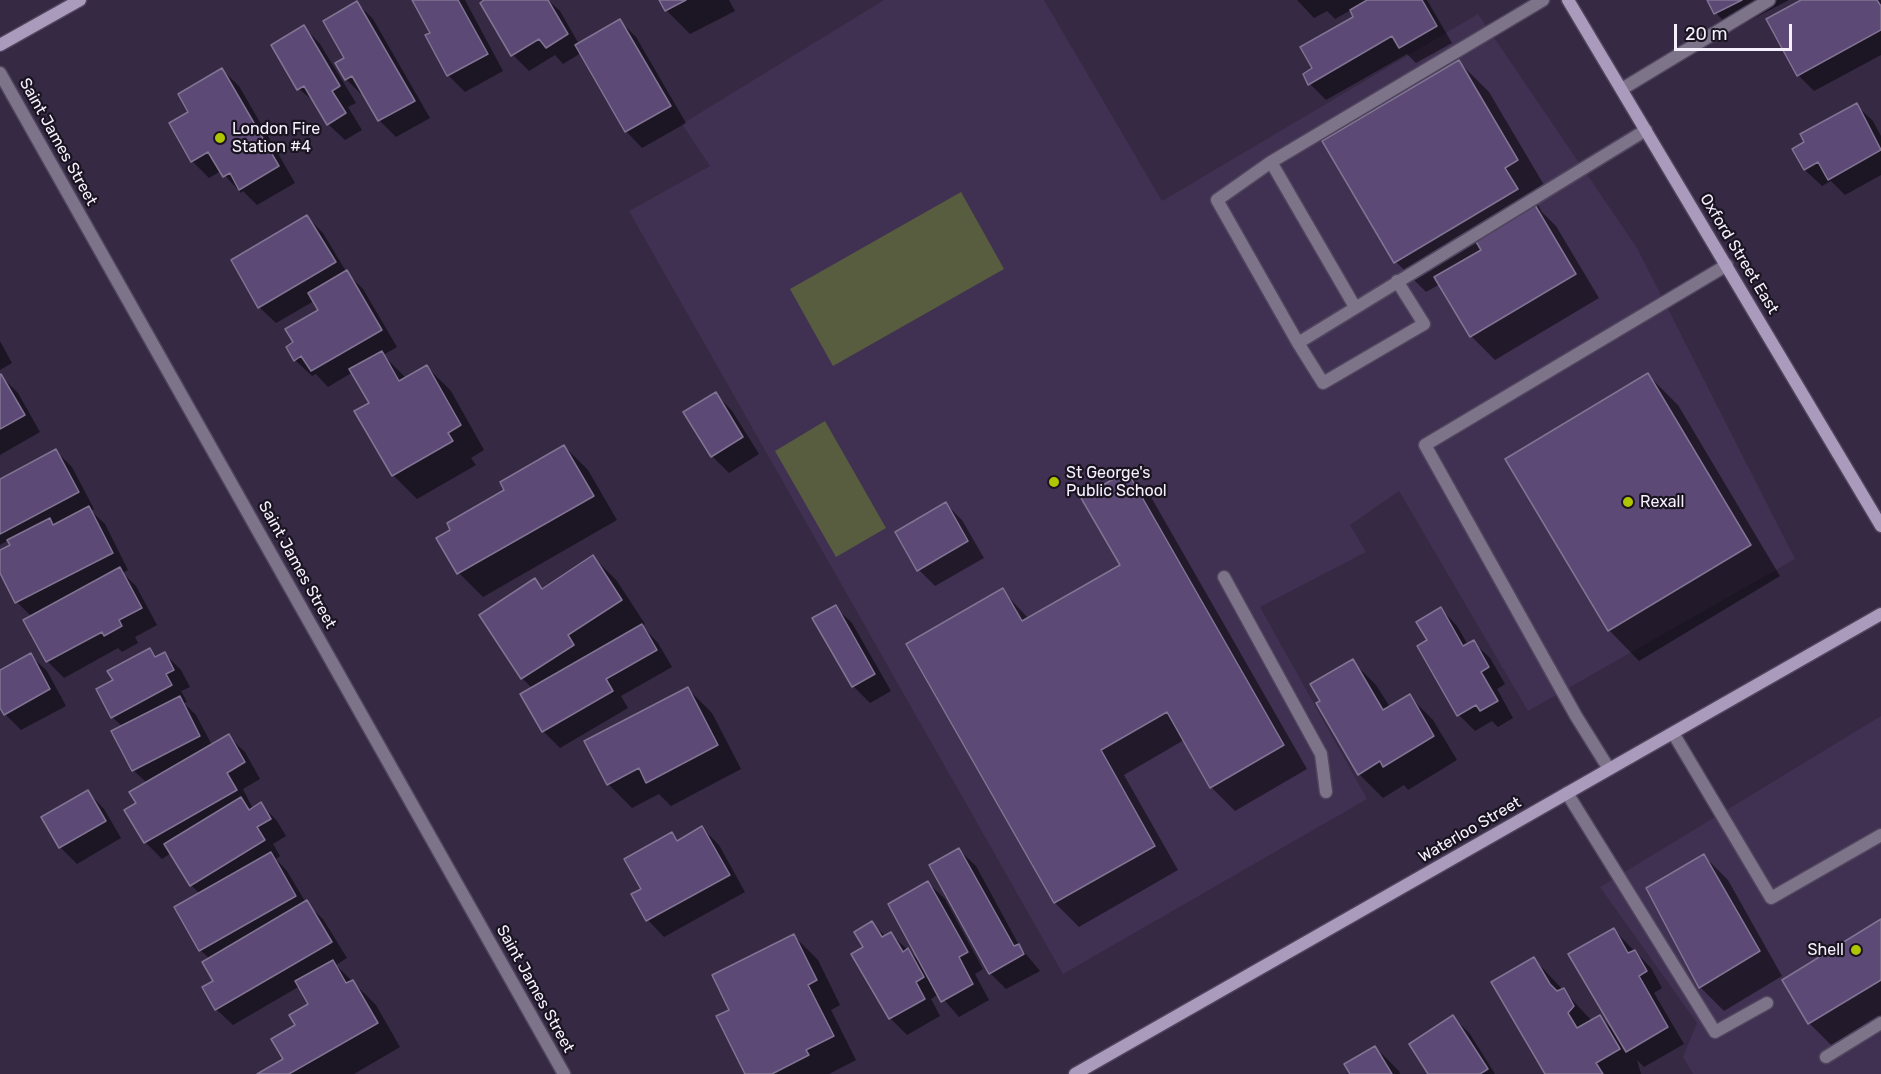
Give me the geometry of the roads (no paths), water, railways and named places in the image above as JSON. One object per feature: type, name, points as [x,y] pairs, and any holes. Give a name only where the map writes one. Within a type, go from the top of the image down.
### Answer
[{"type":"street","points":[[0,45],[80,0]]},
{"type":"street","points":[[1397,281],[1424,324],[1323,384],[1217,200],[1271,162],[1543,0]]},
{"type":"street","name":"Oxford Street East","points":[[1568,0],[1881,526]]},
{"type":"street","points":[[1622,89],[1769,0]]},
{"type":"street","name":"Saint James Street","points":[[0,73],[564,1074]]},
{"type":"street","points":[[1298,343],[1646,130]]},
{"type":"street","points":[[1271,162],[1355,307]]},
{"type":"street","points":[[1609,769],[1576,716],[1425,445],[1727,265]]},
{"type":"street","points":[[1224,577],[1321,754],[1326,792]]},
{"type":"street","name":"Waterloo Street","points":[[1075,1074],[1881,614]]},
{"type":"street","points":[[1673,733],[1771,898],[1881,835]]},
{"type":"street","points":[[1567,793],[1715,1032],[1767,1003]]},
{"type":"street","points":[[1826,1057],[1881,1023]]},
{"type":"place","name":"London Fire Station #4","points":[[220,138]]},
{"type":"place","name":"St George's Public School","points":[[1054,482]]},
{"type":"place","name":"Rexall","points":[[1628,502]]},
{"type":"place","name":"Shell","points":[[1856,950]]}]
